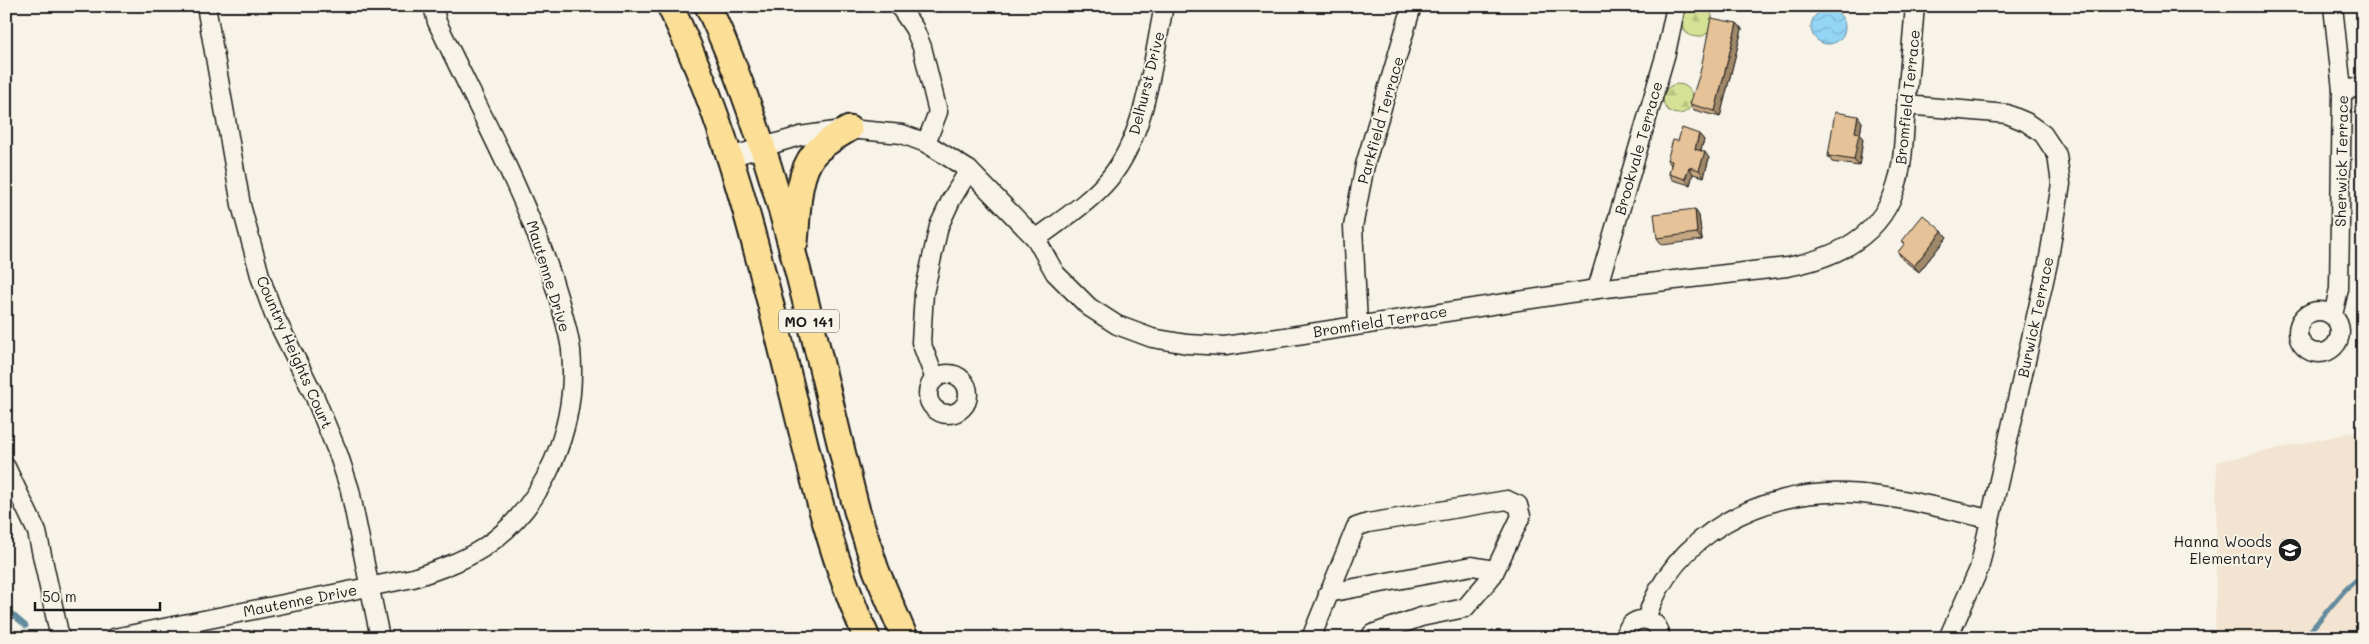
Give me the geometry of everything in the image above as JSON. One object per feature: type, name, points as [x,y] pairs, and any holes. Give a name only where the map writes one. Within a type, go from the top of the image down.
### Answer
[{"type":"highway","name":"MO 141","points":[[670,6],[706,86],[730,157],[821,506],[838,565],[867,638]]},
{"type":"highway","name":"MO 141","points":[[708,6],[726,46],[763,145],[794,259],[857,511],[876,570],[905,638]]},
{"type":"highway","points":[[794,259],[799,199],[808,163],[827,142],[849,129]]},
{"type":"street","name":"Country Heights Court","points":[[206,6],[241,205],[261,279],[274,314],[314,395],[339,456],[350,490],[380,638]]},
{"type":"street","name":"Mautenne Drive","points":[[114,638],[413,578],[455,563],[483,548],[517,518],[538,490],[555,460],[565,428],[571,393],[569,342],[562,309],[536,229],[437,22],[433,6]]},
{"type":"street","points":[[899,6],[914,28],[922,46],[938,112],[926,143]]},
{"type":"street","name":"Delhurst Drive","points":[[1036,239],[1078,208],[1109,178],[1137,132],[1164,6]]},
{"type":"street","name":"Parkfield Terrace","points":[[1358,324],[1353,227],[1365,165],[1412,6]]},
{"type":"street","name":"Brookvale Terrace","points":[[1597,289],[1666,53],[1676,6]]},
{"type":"street","name":"Bromfield Terrace","points":[[730,157],[763,145],[826,131],[849,129],[902,134],[926,143],[969,170],[1036,239],[1055,273],[1089,307],[1117,325],[1152,338],[1187,344],[1225,346],[1358,324],[1597,289],[1787,267],[1816,262],[1848,248],[1871,228],[1890,201],[1901,168],[1915,6]]},
{"type":"street","name":"Sherwick Terrace","points":[[2333,6],[2342,90],[2339,288],[2333,315]]},
{"type":"street","points":[[2342,90],[2363,87]]},
{"type":"street","name":"Burwick Terrace","points":[[1906,104],[2007,114],[2026,122],[2043,134],[2057,155],[2061,184],[2048,263],[1979,569],[1948,638]]},
{"type":"street","points":[[935,379],[921,342],[924,293],[940,226],[951,200],[969,170]]},
{"type":"street","points":[[6,467],[37,532],[60,638]]},
{"type":"street","points":[[1646,619],[1658,587],[1685,553],[1704,536],[1747,512],[1767,504],[1819,493],[1846,493],[1880,496],[1989,519]]},
{"type":"street","points":[[1311,638],[1356,527],[1368,522],[1507,500],[1518,505],[1521,516],[1495,570],[1465,608],[1421,617],[1372,634],[1370,638]]},
{"type":"street","points":[[1328,593],[1472,566],[1495,570]]},
{"type":"street","points":[[1626,638],[1630,625],[1634,621],[1646,619],[1654,623],[1660,638]]},
{"type":"shaded area","name":"Hanna Woods Elementary","points":[[2363,430],[2363,638],[2215,638],[2217,462]]},
{"type":"green space","points":[[1697,5],[1703,6],[1708,10],[1712,15],[1712,27],[1708,32],[1703,36],[1697,37],[1691,36],[1686,32],[1682,27],[1681,21],[1682,15],[1686,10],[1691,6]]},
{"type":"green space","points":[[1678,84],[1689,88],[1693,99],[1689,110],[1678,114],[1667,110],[1663,99],[1667,88]]},
{"type":"water","points":[[1828,10],[1840,15],[1845,27],[1840,39],[1828,44],[1816,39],[1811,27],[1816,15]]},
{"type":"building","points":[[1711,18],[1737,23],[1715,111],[1690,104],[1700,73]]},
{"type":"building","points":[[1835,112],[1858,116],[1855,132],[1859,133],[1854,160],[1828,156]]},
{"type":"building","points":[[1682,128],[1699,134],[1695,149],[1705,152],[1699,170],[1689,167],[1685,179],[1669,174],[1672,161],[1667,160],[1673,140],[1678,141]]},
{"type":"building","points":[[1695,209],[1697,233],[1657,238],[1654,214]]},
{"type":"building","points":[[1923,215],[1942,231],[1914,266],[1898,252],[1905,243],[1902,241]]},
{"type":"waterway","points":[[2304,638],[2345,590],[2363,574]]},
{"type":"waterway","points":[[6,609],[26,626]]},
{"type":"place","name":"Hanna Woods Elementary","points":[[2290,550]]}]
